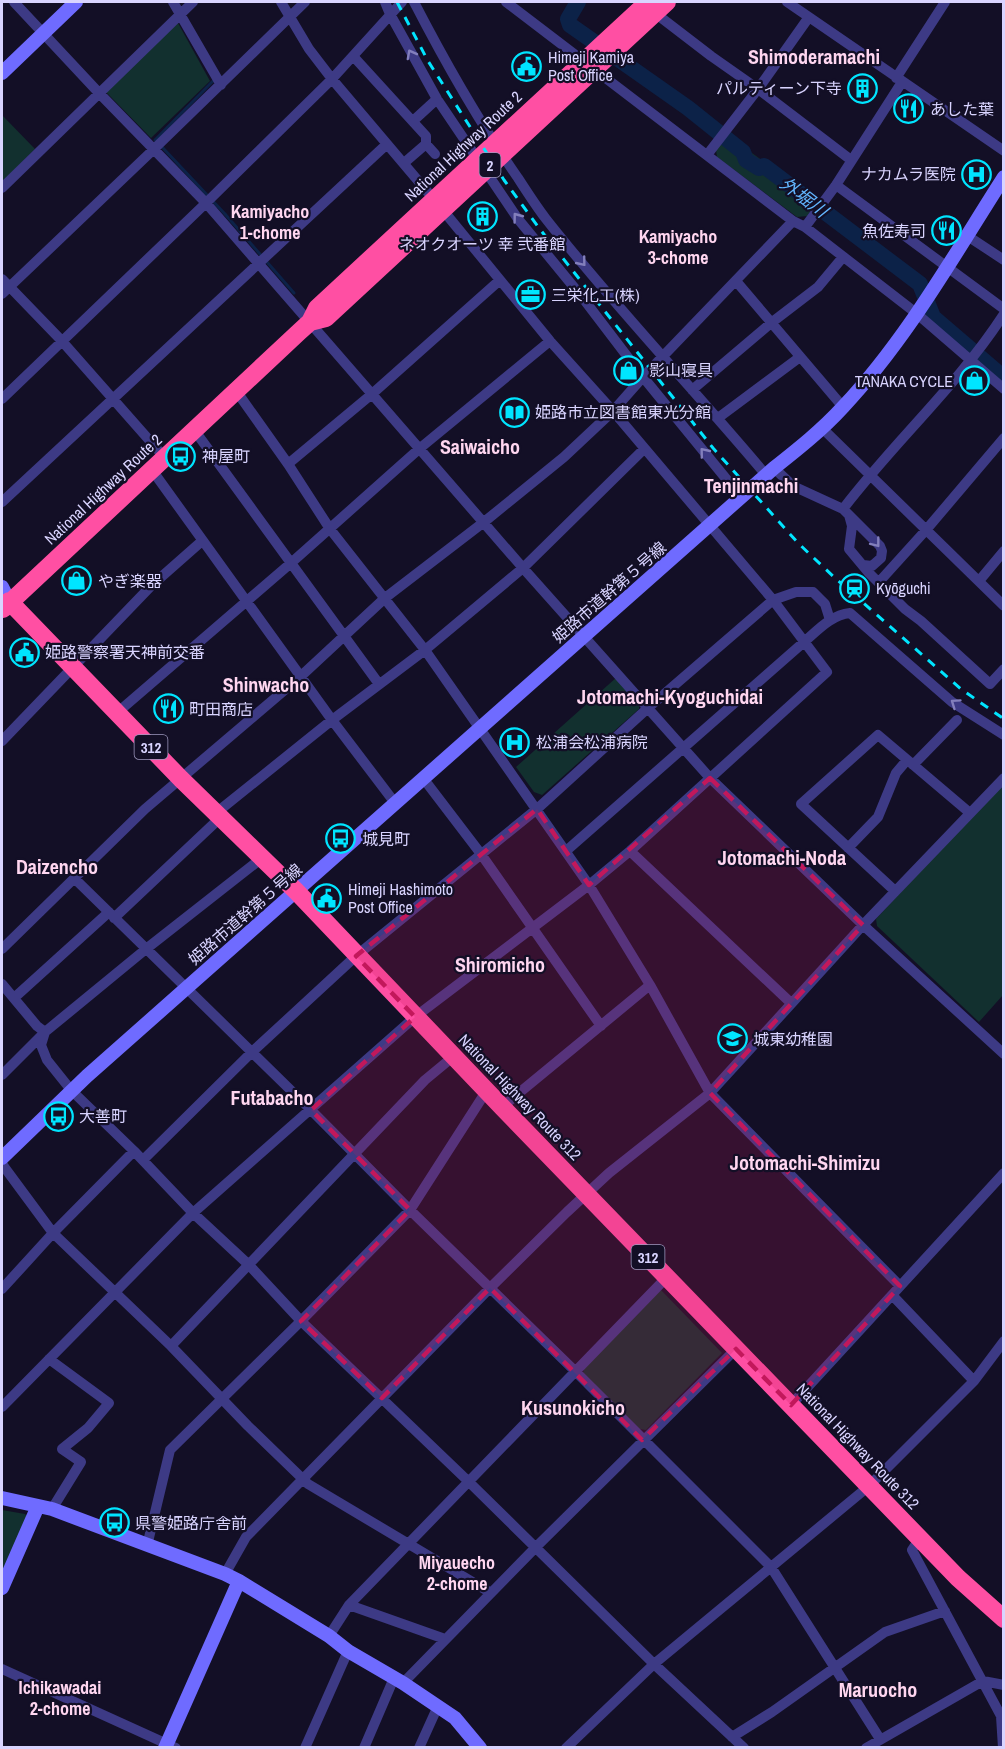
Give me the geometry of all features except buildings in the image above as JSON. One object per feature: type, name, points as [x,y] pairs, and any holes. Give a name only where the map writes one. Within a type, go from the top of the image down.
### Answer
[{"type":"highway","name":"National Highway Route 2","points":[[3,599],[195,431],[310,322],[326,318],[438,204],[657,5]]},
{"type":"highway","name":"National Highway Route 312","points":[[3,599],[296,891],[356,956],[958,1578],[1004,1619]]},
{"type":"street","points":[[14,2],[206,203],[523,568],[711,778],[863,925],[1004,1054]]},
{"type":"street","points":[[2,74],[76,2]]},
{"type":"street","points":[[173,2],[221,85]]},
{"type":"street","points":[[2,188],[194,2]]},
{"type":"street","points":[[2,1407],[193,1213],[415,1017],[589,885],[630,851],[827,672],[773,600],[613,411],[550,341],[332,79],[309,49],[281,2]]},
{"type":"street","points":[[305,2],[153,150],[4,287],[61,340],[112,399],[158,464],[202,541],[395,803]]},
{"type":"street","points":[[385,2],[436,99],[518,219],[741,497]]},
{"type":"street","points":[[2,399],[332,79],[402,2]]},
{"type":"street","points":[[414,2],[454,78],[545,218],[692,390],[770,471],[793,486],[846,512],[878,543],[882,551],[881,558],[872,566],[863,565]]},
{"type":"street","points":[[506,2],[916,313],[1004,389]]},
{"type":"street","points":[[787,2],[1004,151]]},
{"type":"street","points":[[804,227],[836,185],[945,2]]},
{"type":"street","points":[[657,5],[711,56],[851,160]]},
{"type":"street","points":[[707,154],[758,89],[809,17]]},
{"type":"street","points":[[353,56],[426,136],[426,144],[435,153]]},
{"type":"street","points":[[413,121],[436,99]]},
{"type":"street","points":[[2,502],[387,144]]},
{"type":"street","points":[[404,163],[426,144]]},
{"type":"street","name":"姫路市道幹第５号線","points":[[2,1158],[71,1090],[770,471],[822,428],[885,357],[1004,177]]},
{"type":"street","points":[[836,185],[1004,309]]},
{"type":"street","points":[[2,949],[145,809],[300,677],[385,598],[564,457],[613,411],[793,221]]},
{"type":"street","points":[[966,235],[1004,260]]},
{"type":"street","points":[[692,390],[771,323],[818,287],[843,257]]},
{"type":"street","points":[[288,464],[372,394],[500,280]]},
{"type":"street","points":[[736,281],[843,407]]},
{"type":"street","points":[[846,512],[868,476],[970,360],[1004,314]]},
{"type":"street","points":[[118,712],[419,449],[550,341]]},
{"type":"street","points":[[718,418],[800,357]]},
{"type":"street","points":[[237,392],[330,528],[425,650],[589,885],[650,985],[710,1093],[900,1286]]},
{"type":"street","points":[[822,428],[868,476],[1004,606]]},
{"type":"street","points":[[195,431],[379,684]]},
{"type":"street","points":[[879,582],[1004,438]]},
{"type":"street","points":[[14,998],[111,915],[219,815],[332,720],[425,650],[523,568],[644,449]]},
{"type":"street","points":[[846,512],[852,526],[849,549],[905,609],[990,684],[1004,669]]},
{"type":"street","points":[[2,741],[5,728],[73,667],[151,586],[202,541]]},
{"type":"street","points":[[979,581],[1004,551]]},
{"type":"street","points":[[143,1160],[252,1052],[356,956],[537,809],[648,708],[773,600],[796,592],[813,592],[825,604],[830,620]]},
{"type":"street","points":[[566,851],[804,642],[840,614],[850,613],[952,702],[1004,735]]},
{"type":"street","points":[[848,848],[878,817],[896,773],[957,720]]},
{"type":"street","points":[[895,891],[801,804],[878,735],[970,813]]},
{"type":"street","points":[[423,778],[481,854],[601,1026]]},
{"type":"street","points":[[225,1574],[246,1537],[382,1398],[490,1288],[609,1173],[710,1093],[863,925],[1004,778]]},
{"type":"street","points":[[630,851],[791,1003]]},
{"type":"street","points":[[2,1075],[45,1032],[146,948],[262,858]]},
{"type":"street","points":[[75,879],[771,1567],[880,1739]]},
{"type":"street","points":[[2,984],[37,1026],[45,1032]]},
{"type":"street","points":[[502,1107],[650,985]]},
{"type":"street","points":[[45,1032],[41,1045],[47,1059],[71,1090],[143,1160],[193,1213],[249,1265],[301,1321],[654,1664],[744,1748]]},
{"type":"street","points":[[171,1346],[425,1080],[454,1056]]},
{"type":"street","points":[[147,1546],[170,1450],[410,1210],[487,1090]]},
{"type":"street","points":[[2,1289],[53,1233],[134,1151]]},
{"type":"street","points":[[2,1164],[53,1233],[171,1346],[308,1484],[491,1593]]},
{"type":"street","points":[[791,1405],[1004,1173]]},
{"type":"street","points":[[329,1636],[349,1605],[668,1277]]},
{"type":"street","points":[[892,1296],[974,1381]]},
{"type":"street","points":[[566,1748],[654,1664],[869,1486],[974,1381],[1004,1341]]},
{"type":"street","points":[[364,1748],[399,1681],[445,1640],[642,1440],[736,1349]]},
{"type":"street","points":[[2,1588],[45,1507],[81,1462],[63,1449],[88,1428],[108,1403],[49,1359]]},
{"type":"street","points":[[2,1498],[45,1507],[239,1581],[455,1718],[474,1745]]},
{"type":"street","points":[[920,1538],[912,1550],[1001,1716],[1003,1748]]},
{"type":"street","points":[[2,1669],[169,1746],[239,1581]]},
{"type":"street","points":[[349,1605],[445,1640]]},
{"type":"street","points":[[732,1737],[772,1712],[885,1632],[945,1611]]},
{"type":"street","points":[[305,1748],[348,1651]]},
{"type":"street","points":[[866,1748],[983,1681],[1004,1685]]},
{"type":"street","points":[[419,1748],[438,1707]]},
{"type":"highlighted area","points":[[710,778],[863,925],[710,1093],[900,1286],[791,1405],[736,1349],[642,1440],[490,1288],[382,1398],[301,1321],[410,1210],[311,1110],[415,1017],[356,956],[537,809],[589,885]]},
{"type":"green space","points":[[178,23],[210,81],[151,138],[105,91]]},
{"type":"green space","points":[[2,115],[35,149],[2,182]]},
{"type":"green space","points":[[727,135],[818,201],[807,216],[797,217],[717,157],[716,150]]},
{"type":"green space","points":[[617,677],[639,704],[639,709],[542,795],[534,792],[516,767]]},
{"type":"green space","points":[[1003,782],[1003,995],[979,1022],[877,926],[876,919]]},
{"type":"green space","points":[[661,1290],[722,1353],[646,1430],[639,1429],[583,1374],[584,1368]]},
{"type":"green space","points":[[2,1510],[25,1514],[28,1518],[2,1576]]},
{"type":"waterway","name":"外堀川","points":[[578,2],[568,19],[570,25],[688,108],[743,152],[746,160],[759,168],[764,166],[920,284],[933,317],[1004,378]]},
{"type":"waterway","points":[[157,142],[155,140],[213,81]]},
{"type":"waterway","points":[[162,147],[294,293]]},
{"type":"railway","points":[[397,2],[428,61],[504,180],[539,228],[713,448],[798,543],[835,578],[961,689],[1004,719]]},
{"type":"place","name":"Himeji Kamiya Post Office","points":[[527,66]]},
{"type":"place","name":"パルティーン下寺","points":[[863,88]]},
{"type":"place","name":"あした葉","points":[[909,109]]},
{"type":"place","name":"ナカムラ医院","points":[[977,174]]},
{"type":"place","name":"ネオクオーツ 幸 弐番館","points":[[482,216]]},
{"type":"place","name":"魚佐寿司","points":[[947,231]]},
{"type":"place","name":"三栄化工(株)","points":[[530,295]]},
{"type":"place","name":"影山寝具","points":[[628,370]]},
{"type":"place","name":"TANAKA CYCLE","points":[[974,381]]},
{"type":"place","name":"姫路市立図書館東光分館","points":[[514,412]]},
{"type":"place","name":"神屋町","points":[[181,456]]},
{"type":"place","name":"やぎ楽器","points":[[77,581]]},
{"type":"place","name":"Kyōguchi","points":[[855,588]]},
{"type":"place","name":"姫路警察署天神前交番","points":[[24,652]]},
{"type":"place","name":"町田商店","points":[[168,709]]},
{"type":"place","name":"松浦会松浦病院","points":[[515,742]]},
{"type":"place","name":"城見町","points":[[341,839]]},
{"type":"place","name":"Himeji Hashimoto Post Office","points":[[327,898]]},
{"type":"place","name":"城東幼稚園","points":[[732,1039]]},
{"type":"place","name":"大善町","points":[[58,1116]]},
{"type":"place","name":"県警姫路庁舎前","points":[[114,1523]]},
{"type":"district","name":"Shimoderamachi","points":[[814,56]]},
{"type":"district","name":"Kamiyacho 1-chome","points":[[270,221]]},
{"type":"district","name":"Kamiyacho 3-chome","points":[[678,246]]},
{"type":"district","name":"Saiwaicho","points":[[480,446]]},
{"type":"district","name":"Tenjinmachi","points":[[751,485]]},
{"type":"district","name":"Shinwacho","points":[[266,684]]},
{"type":"district","name":"Jotomachi-Kyoguchidai","points":[[670,696]]},
{"type":"district","name":"Jotomachi-Noda","points":[[782,857]]},
{"type":"district","name":"Daizencho","points":[[57,866]]},
{"type":"district","name":"Shiromicho","points":[[500,964]]},
{"type":"district","name":"Futabacho","points":[[272,1097]]},
{"type":"district","name":"Jotomachi-Shimizu","points":[[805,1162]]},
{"type":"district","name":"Kusunokicho","points":[[573,1407]]},
{"type":"district","name":"Miyauecho 2-chome","points":[[457,1572]]},
{"type":"district","name":"Maruocho","points":[[878,1689]]},
{"type":"district","name":"Ichikawadai 2-chome","points":[[60,1697]]}]
